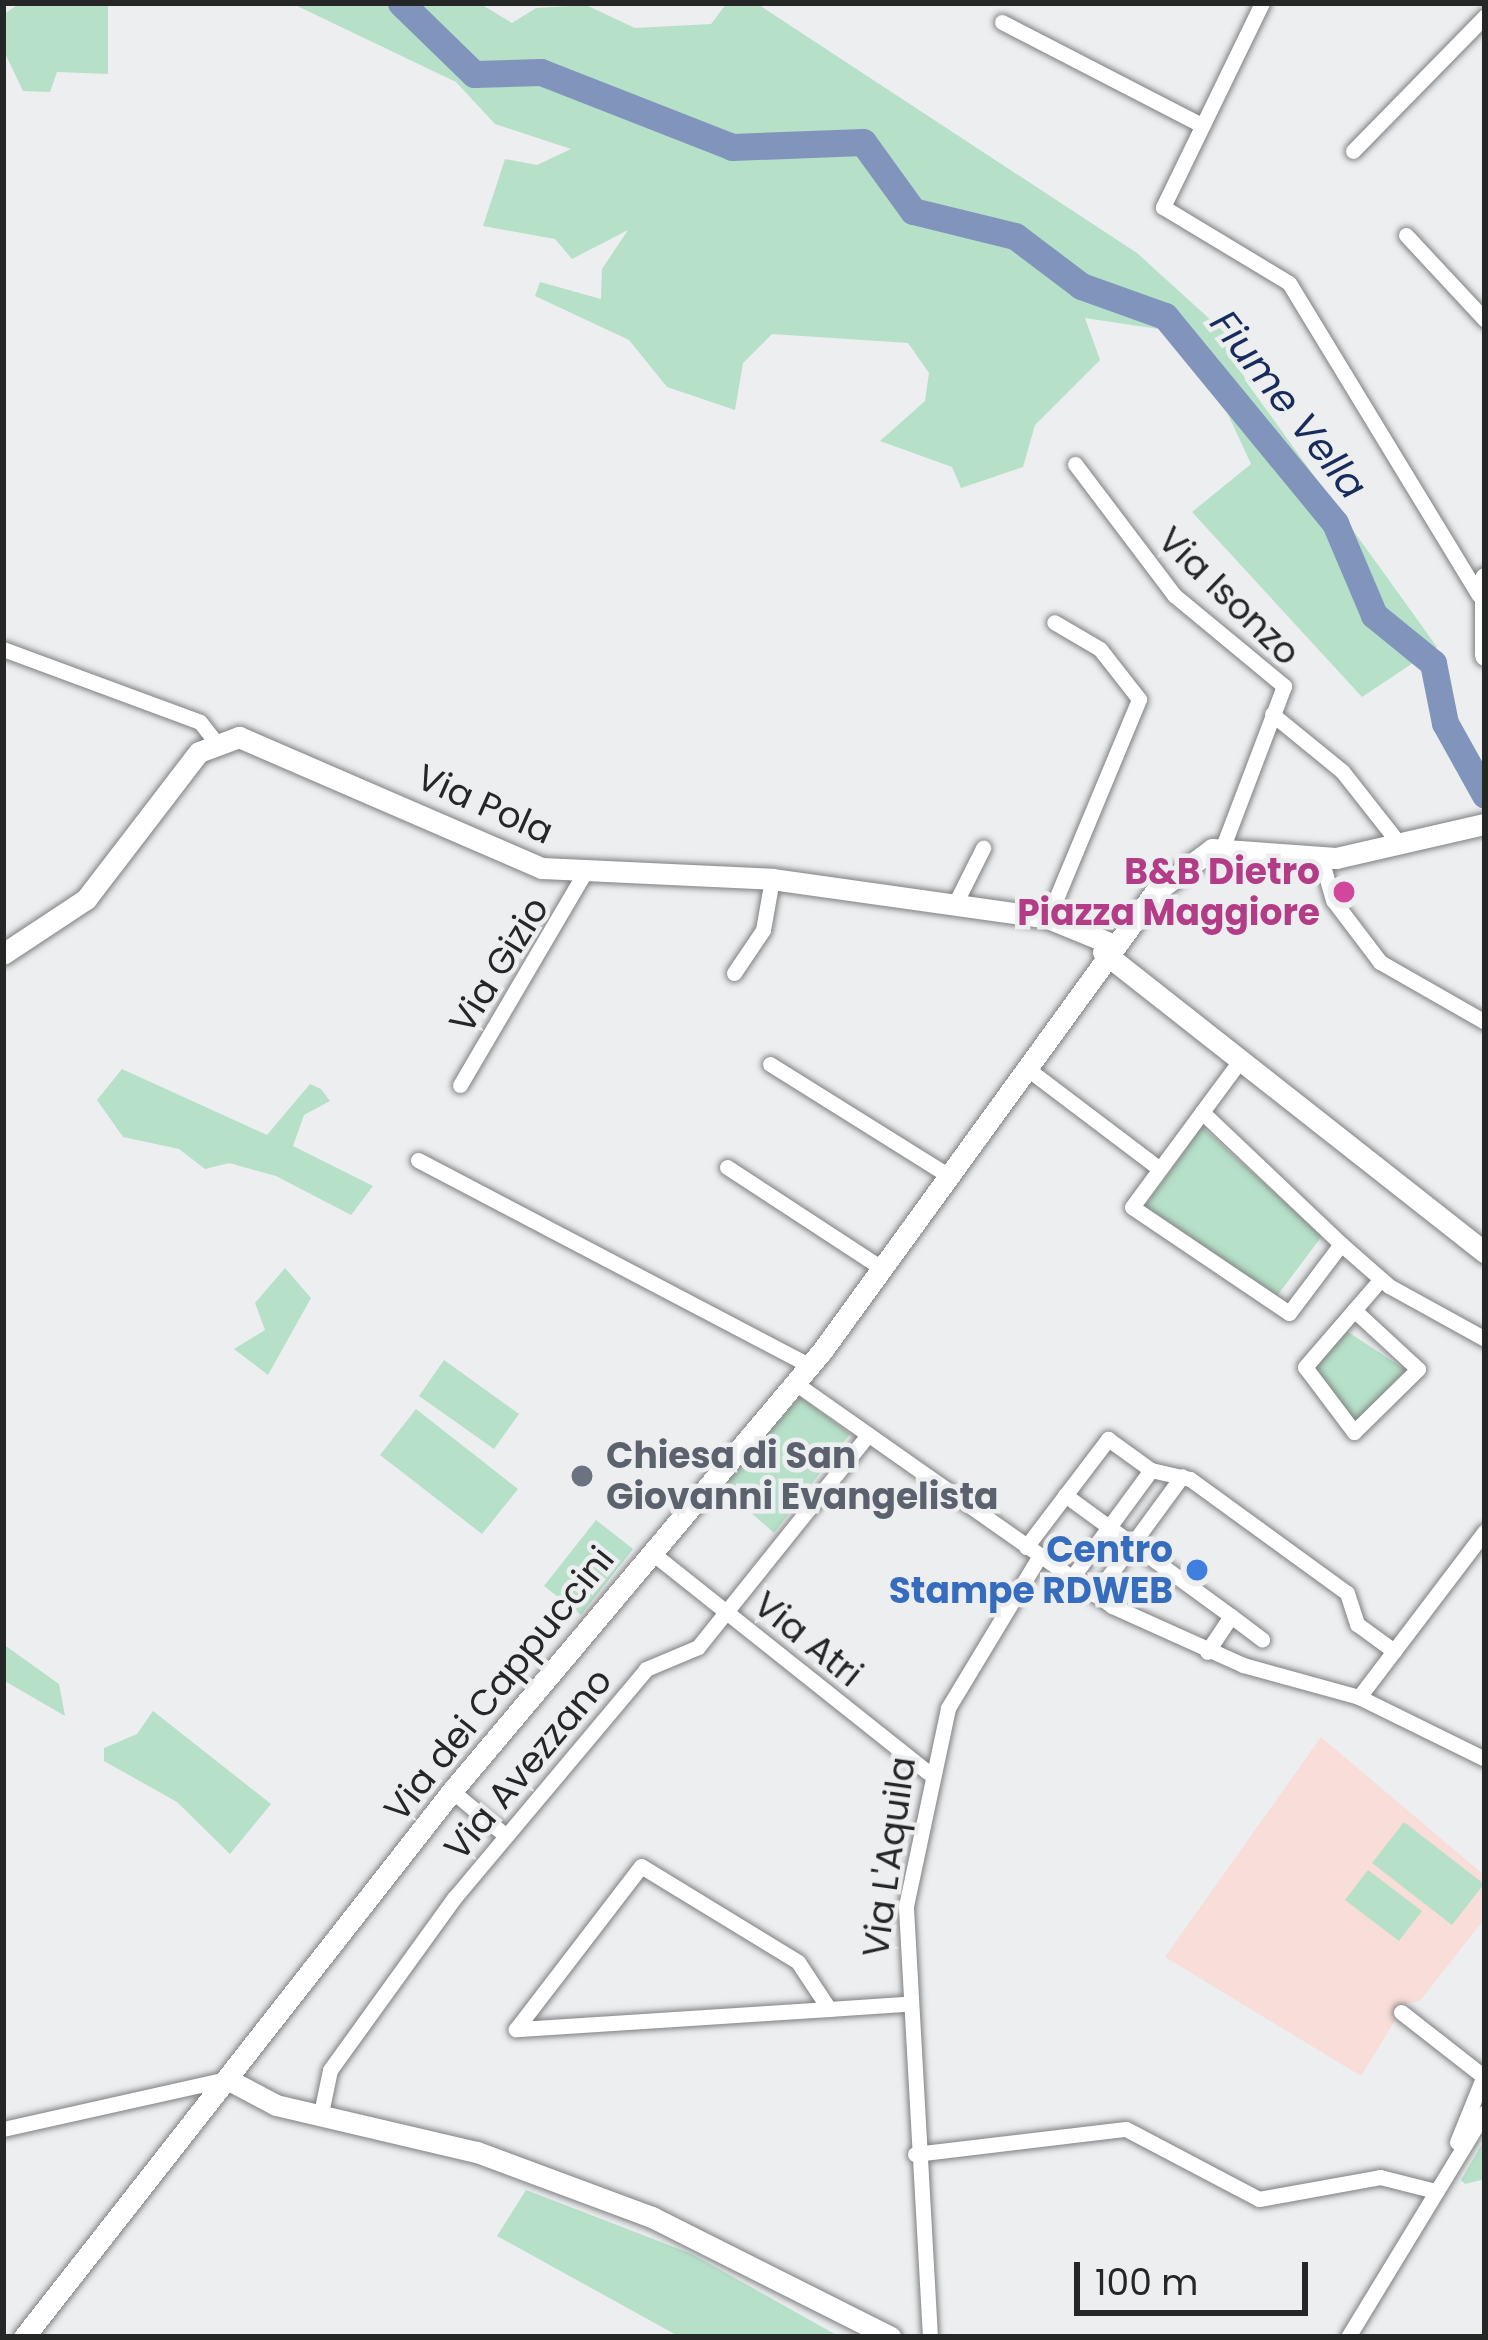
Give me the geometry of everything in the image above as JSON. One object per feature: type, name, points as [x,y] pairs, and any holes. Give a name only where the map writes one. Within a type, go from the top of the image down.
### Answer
[{"type":"street","points":[[1262,3],[1198,122],[1163,207],[1289,284],[1482,587],[1485,655]]},
{"type":"street","points":[[1353,152],[1485,16]]},
{"type":"street","points":[[1002,22],[1198,122]]},
{"type":"street","points":[[1406,235],[1485,320]]},
{"type":"street","name":"Via Isonzo","points":[[1075,464],[1174,595],[1284,686],[1222,849]]},
{"type":"street","points":[[1048,918],[1139,699],[1100,649],[1054,622]]},
{"type":"street","points":[[3,649],[200,722],[215,741],[86,899],[3,954]]},
{"type":"street","points":[[1272,714],[1342,771],[1401,846]]},
{"type":"street","name":"Via Pola","points":[[215,741],[250,739],[525,862],[584,874],[772,879],[1048,918],[1106,948],[1485,1253]]},
{"type":"street","points":[[1222,849],[1321,859],[1401,846],[1485,824]]},
{"type":"street","points":[[955,904],[983,848]]},
{"type":"street","name":"Via dei Cappuccini","points":[[24,2337],[452,1792],[802,1375],[883,1269],[1106,948],[1189,861],[1222,849]]},
{"type":"street","points":[[1321,859],[1333,900],[1380,962],[1485,1022]]},
{"type":"street","name":"Via Gizio","points":[[460,1085],[584,874]]},
{"type":"street","points":[[734,974],[763,930],[772,879]]},
{"type":"street","points":[[1242,1058],[1132,1207],[1289,1313],[1342,1244]]},
{"type":"street","points":[[770,1064],[949,1176]]},
{"type":"street","points":[[1025,1067],[1160,1169]]},
{"type":"street","points":[[1202,1112],[1380,1280],[1485,1339]]},
{"type":"street","points":[[418,1160],[802,1375],[868,1435],[1095,1595],[1207,1652],[1359,1697],[1485,1760]]},
{"type":"street","points":[[727,1167],[883,1269]]},
{"type":"street","points":[[1354,1310],[1418,1369],[1354,1432],[1305,1366],[1380,1280]]},
{"type":"street","name":"Via Avezzano","points":[[321,2113],[330,2070],[506,1836],[646,1669],[690,1655],[868,1435]]},
{"type":"street","name":"Via L'Aquila","points":[[930,2337],[903,2004],[903,1924],[928,1772],[966,1666],[1065,1495],[1108,1439],[1150,1470]]},
{"type":"street","points":[[1071,1579],[1150,1470],[1182,1476],[1347,1593],[1357,1624],[1394,1651]]},
{"type":"street","points":[[1095,1595],[1182,1476]]},
{"type":"street","points":[[1065,1495],[1262,1639]]},
{"type":"street","points":[[1359,1697],[1485,1531]]},
{"type":"street","name":"Via Atri","points":[[651,1552],[928,1772]]},
{"type":"street","points":[[1207,1652],[1231,1616]]},
{"type":"street","points":[[452,1792],[506,1836]]},
{"type":"street","points":[[829,2009],[798,1962],[640,1866],[516,2031],[903,2004]]},
{"type":"street","points":[[1348,2337],[1457,2142],[1484,2075],[1401,2012]]},
{"type":"street","points":[[3,2129],[227,2079],[321,2113],[477,2152],[652,2217],[892,2337]]},
{"type":"street","points":[[1457,2142],[1485,2112]]},
{"type":"street","points":[[915,2154],[1126,2129],[1259,2199],[1380,2177],[1431,2190]]},
{"type":"shaded area","points":[[1321,1737],[1485,1876],[1485,1918],[1420,2001],[1405,2004],[1361,2076],[1165,1957]]},
{"type":"green space","points":[[20,3],[108,3],[108,74],[57,72],[50,92],[23,91],[3,49],[3,15]]},
{"type":"green space","points":[[291,3],[479,3],[512,23],[536,8],[586,5],[635,28],[711,24],[727,3],[756,3],[1137,253],[1235,342],[1245,380],[1437,647],[1362,697],[1192,512],[1251,464],[1209,374],[1165,330],[1085,318],[1100,360],[1035,425],[1023,467],[961,488],[952,467],[880,441],[925,401],[929,373],[908,343],[772,334],[743,363],[735,410],[667,387],[629,340],[535,296],[540,282],[601,299],[602,269],[628,230],[572,259],[555,239],[483,226],[505,159],[537,165],[571,149],[495,124],[456,82]]},
{"type":"green space","points":[[122,1069],[267,1135],[310,1084],[321,1089],[330,1101],[304,1115],[293,1146],[373,1186],[351,1215],[276,1176],[229,1163],[205,1169],[179,1149],[123,1137],[97,1100]]},
{"type":"green space","points":[[1202,1127],[1322,1236],[1277,1296],[1145,1206]]},
{"type":"green space","points":[[285,1268],[311,1298],[268,1375],[234,1349],[265,1330],[255,1303]]},
{"type":"green space","points":[[1345,1330],[1406,1370],[1355,1422],[1312,1366]]},
{"type":"green space","points":[[444,1360],[519,1414],[494,1449],[419,1396]]},
{"type":"green space","points":[[800,1397],[850,1434],[774,1533],[721,1486]]},
{"type":"green space","points":[[416,1409],[518,1489],[482,1534],[380,1455]]},
{"type":"green space","points":[[596,1520],[633,1549],[581,1615],[544,1586]]},
{"type":"green space","points":[[3,1644],[59,1684],[65,1716],[3,1680]]},
{"type":"green space","points":[[153,1711],[271,1804],[230,1854],[177,1802],[104,1761],[104,1748],[137,1734]]},
{"type":"green space","points":[[1404,1822],[1484,1884],[1452,1925],[1372,1863]]},
{"type":"green space","points":[[1368,1870],[1422,1911],[1399,1941],[1345,1900]]},
{"type":"green space","points":[[1485,2139],[1485,2179],[1465,2184],[1461,2180]]},
{"type":"green space","points":[[526,2190],[692,2254],[840,2337],[680,2337],[497,2236]]},
{"type":"waterway","name":"Fiume Vella","points":[[401,3],[474,74],[541,72],[732,147],[863,142],[913,211],[1015,236],[1081,286],[1165,316],[1335,523],[1374,615],[1433,663],[1445,723],[1485,795]]},
{"type":"place","name":"B&B Dietro Piazza Maggiore","points":[[1344,892]]},
{"type":"place","name":"Chiesa di San Giovanni Evangelista","points":[[582,1476]]},
{"type":"place","name":"Centro Stampe RDWEB","points":[[1197,1570]]}]
